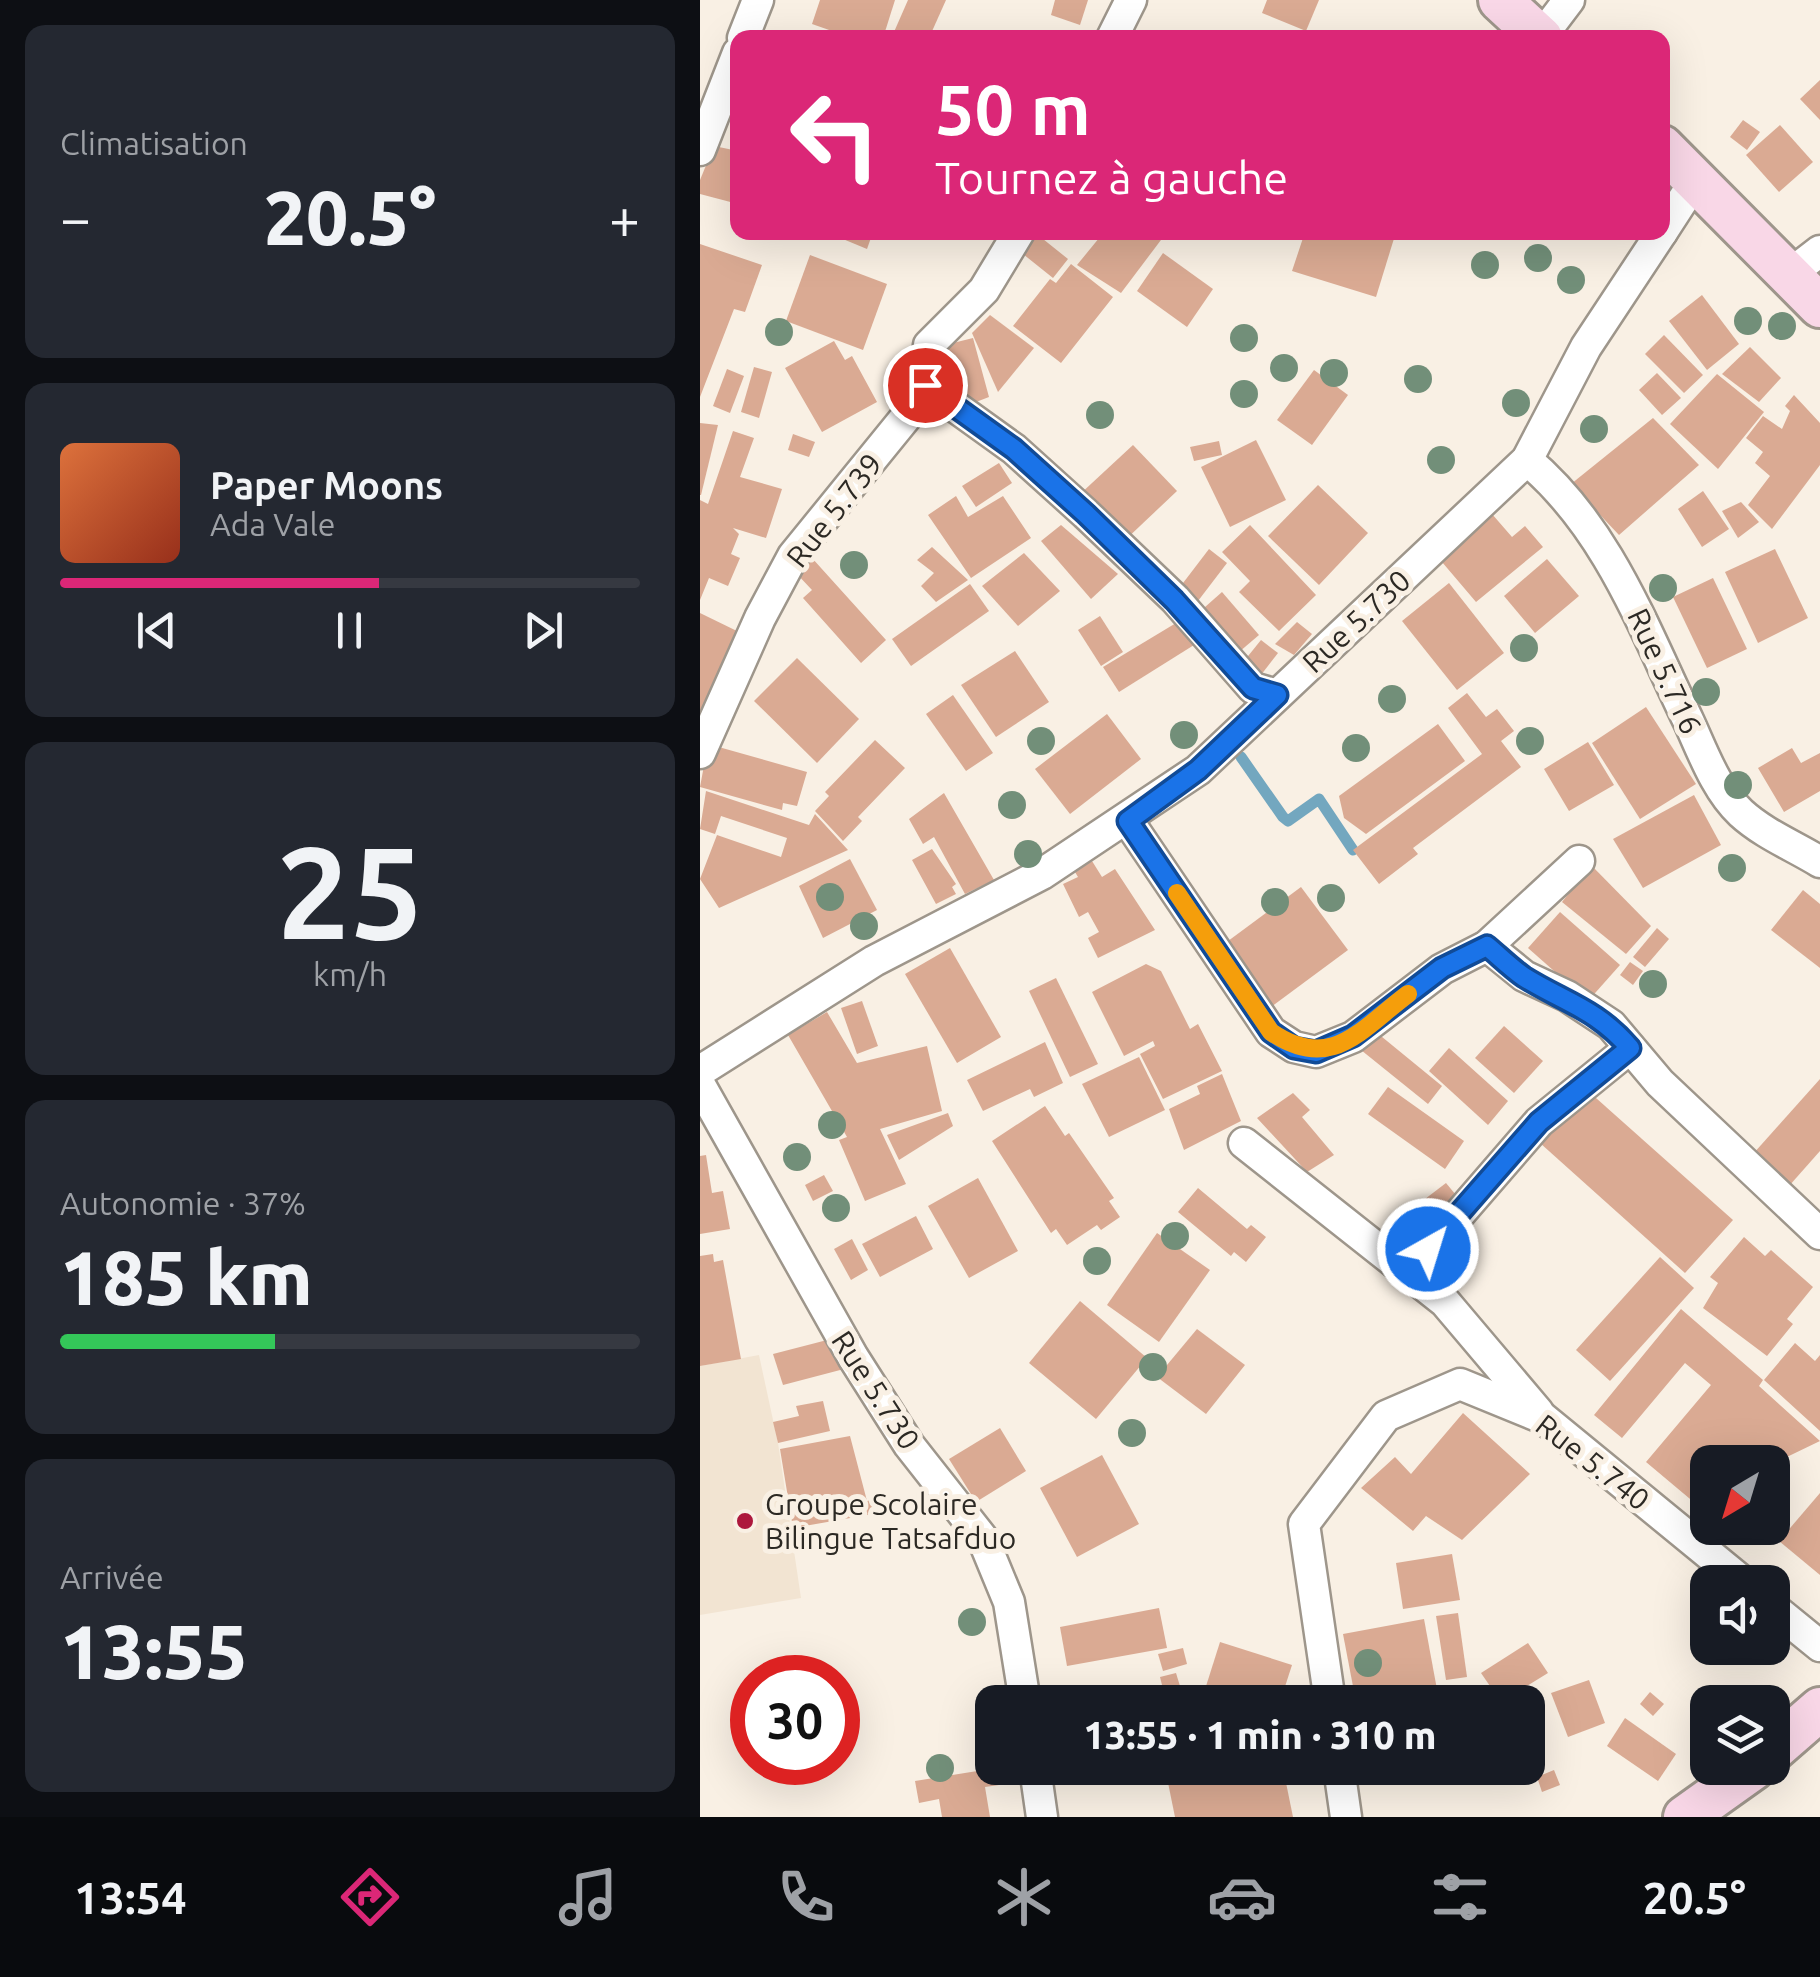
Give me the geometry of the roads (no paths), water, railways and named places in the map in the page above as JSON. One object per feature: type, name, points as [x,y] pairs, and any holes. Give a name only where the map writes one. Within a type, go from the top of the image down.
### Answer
[{"type":"street","points":[[746,30],[758,0]]},
{"type":"street","points":[[1116,30],[1131,0]]},
{"type":"street","points":[[1500,0],[1533,30]]},
{"type":"street","points":[[1546,30],[1569,0]]},
{"type":"street","points":[[700,150],[730,73]]},
{"type":"street","points":[[1670,153],[1805,262],[1820,306]]},
{"type":"street","name":"Rue 5.730","points":[[1670,220],[1698,178]]},
{"type":"street","name":"Rue 5.739","points":[[700,753],[793,556],[906,417],[925,385],[930,345],[984,290],[1014,240]]},
{"type":"street","name":"Rue 5.730","points":[[700,1071],[874,961],[1042,874],[1128,821],[1198,770],[1527,460],[1586,347],[1657,240]]},
{"type":"street","points":[[925,385],[1014,449],[1174,600],[1253,688],[1277,695]]},
{"type":"street","name":"Rue 5.716","points":[[1527,460],[1576,508],[1600,544],[1627,590],[1712,770],[1738,811],[1820,862]]},
{"type":"street","points":[[1128,821],[1271,1032],[1294,1048],[1316,1052],[1353,1036],[1442,968],[1487,946],[1579,861]]},
{"type":"street","points":[[1487,946],[1524,976],[1567,996],[1611,1025],[1660,1082],[1820,1234]]},
{"type":"street","points":[[1410,1271],[1539,1122],[1630,1048]]},
{"type":"street","name":"Rue 5.730","points":[[700,1084],[853,1357],[909,1445],[983,1540],[1009,1602],[1022,1685]]},
{"type":"street","points":[[1244,1143],[1445,1302],[1543,1418]]},
{"type":"street","name":"Rue 5.740","points":[[1328,1685],[1304,1524],[1386,1416],[1460,1384],[1543,1418],[1722,1565]]},
{"type":"street","points":[[1790,1622],[1820,1646]]},
{"type":"street","points":[[1790,1735],[1820,1709]]},
{"type":"street","points":[[1037,1785],[1042,1817]]},
{"type":"street","points":[[1341,1785],[1346,1817]]},
{"type":"street","points":[[1709,1810],[1736,1785]]},
{"type":"waterway","points":[[1241,757],[1283,817],[1288,821],[1319,799],[1353,850]]},
{"type":"place","name":"Groupe Scolaire Bilingue Tatsafduo","points":[[745,1521]]}]
